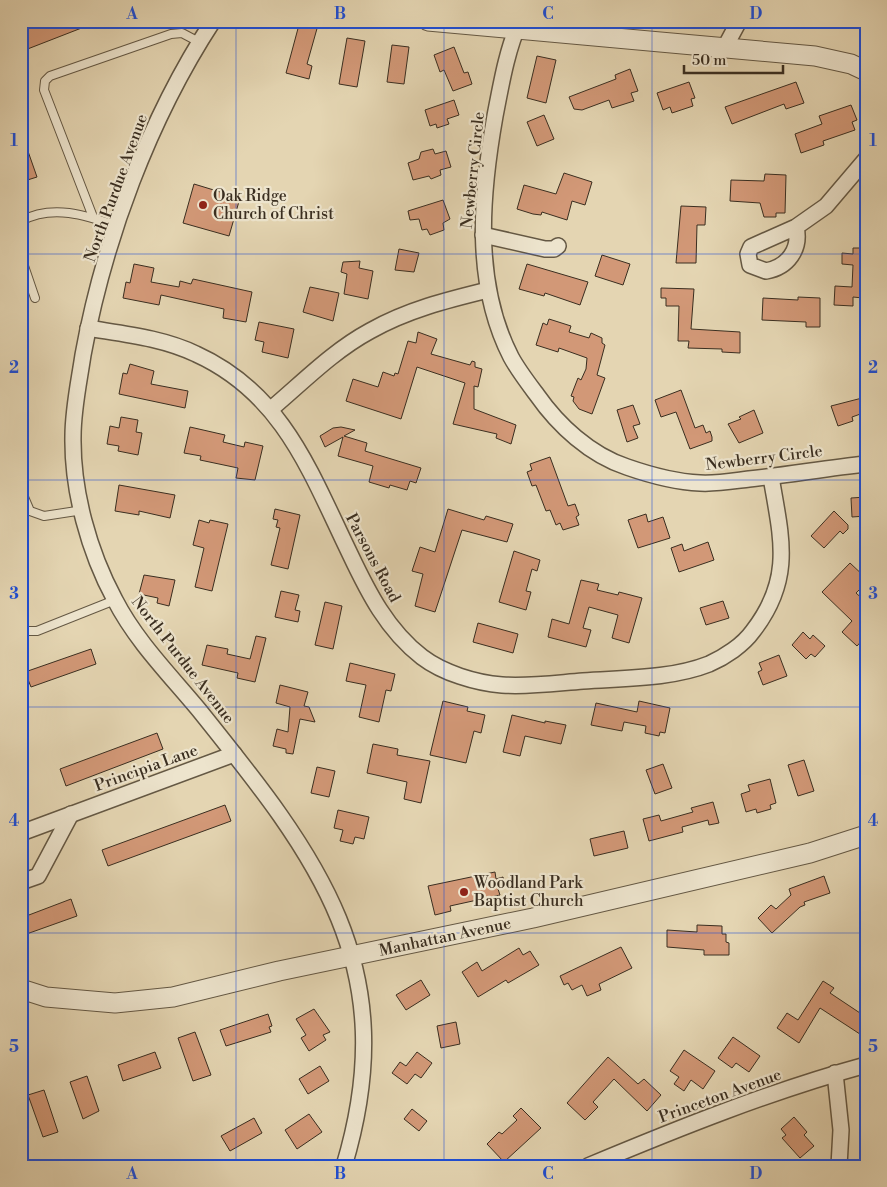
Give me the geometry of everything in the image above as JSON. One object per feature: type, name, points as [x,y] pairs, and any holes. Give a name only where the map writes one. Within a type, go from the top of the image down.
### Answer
[{"type":"street","name":"North Purdue Avenue","points":[[213,21],[199,42],[166,103],[117,226],[88,328],[75,401],[73,437],[75,473],[89,537],[114,600],[138,636],[234,754],[301,844],[322,880],[353,956],[362,1007],[363,1075],[354,1132],[344,1166]]},
{"type":"street","points":[[428,21],[518,25],[814,56],[851,64],[866,71]]},
{"type":"street","points":[[724,48],[740,21]]},
{"type":"street","name":"Newberry Circle","points":[[518,25],[499,96],[489,150],[483,234],[488,290],[499,329],[512,359],[550,414],[584,444],[624,466],[672,479],[701,484],[866,464]]},
{"type":"street","points":[[796,227],[826,206],[866,159]]},
{"type":"street","points":[[483,234],[545,249],[554,249],[558,246]]},
{"type":"street","points":[[271,409],[333,356],[369,331],[398,316],[429,305],[488,290]]},
{"type":"street","name":"Parsons Road","points":[[88,328],[146,338],[198,354],[236,379],[271,409],[303,458],[369,593],[393,630],[431,663],[477,680],[503,685],[582,681],[675,672],[707,664],[726,655],[753,632],[772,600],[779,582],[782,547],[771,477]]},
{"type":"street","name":"Principia Lane","points":[[21,832],[234,754]]},
{"type":"street","points":[[21,882],[38,876],[70,814]]},
{"type":"street","name":"Manhattan Avenue","points":[[21,990],[46,997],[116,1003],[164,998],[533,918],[810,853],[866,835]]},
{"type":"street","name":"Princeton Avenue","points":[[588,1166],[675,1130],[866,1065]]},
{"type":"street","points":[[835,1074],[841,1130],[839,1166]]},
{"type":"lane","points":[[93,217],[44,90],[46,81],[50,76],[171,34],[182,33],[199,42]]},
{"type":"lane","points":[[21,221],[48,212],[70,212],[93,217],[117,226]]},
{"type":"lane","points":[[21,257],[35,298]]},
{"type":"lane","points":[[21,490],[30,511],[44,516],[83,510]]},
{"type":"lane","points":[[21,627],[27,631],[38,631],[114,600]]},
{"type":"building","points":[[36,21],[97,22],[25,50],[21,40],[21,27]]},
{"type":"building","points":[[300,21],[318,25],[307,64],[312,66],[309,79],[286,73]]},
{"type":"building","points":[[347,38],[365,41],[357,87],[339,84]]},
{"type":"building","points":[[392,45],[409,47],[404,84],[387,82]]},
{"type":"building","points":[[454,47],[464,73],[468,72],[472,84],[453,91],[444,70],[440,72],[434,55]]},
{"type":"building","points":[[537,56],[556,60],[546,103],[527,98]]},
{"type":"building","points":[[630,69],[638,91],[631,93],[634,101],[612,108],[609,100],[582,110],[574,109],[569,97],[616,79],[615,75]]},
{"type":"building","points":[[689,82],[695,98],[691,99],[693,106],[672,113],[670,107],[663,110],[657,93]]},
{"type":"building","points":[[796,82],[804,103],[786,109],[784,104],[732,124],[725,107]]},
{"type":"building","points":[[454,100],[459,115],[447,119],[449,124],[437,128],[436,124],[430,126],[425,110]]},
{"type":"building","points":[[851,105],[857,120],[852,122],[855,130],[823,141],[824,145],[801,153],[795,134],[822,124],[819,116]]},
{"type":"building","points":[[544,115],[554,139],[537,146],[527,122]]},
{"type":"building","points":[[23,137],[37,177],[21,182],[21,138]]},
{"type":"building","points":[[433,149],[435,154],[446,151],[451,167],[440,170],[441,175],[431,179],[429,176],[413,180],[408,163],[419,159],[421,152]]},
{"type":"building","points":[[564,173],[592,182],[585,205],[572,201],[567,220],[542,212],[541,215],[517,209],[524,185],[556,194]]},
{"type":"building","points":[[765,174],[786,175],[785,213],[776,213],[776,217],[764,217],[760,203],[730,201],[731,180],[764,181]]},
{"type":"building","points":[[194,184],[240,198],[229,236],[183,223]]},
{"type":"building","points":[[443,200],[450,219],[443,223],[444,230],[430,235],[427,229],[422,230],[419,219],[410,220],[408,211]]},
{"type":"building","points":[[681,206],[706,207],[705,225],[697,225],[696,263],[676,263]]},
{"type":"building","points":[[853,248],[866,248],[863,298],[853,297],[853,306],[834,305],[835,286],[852,287],[853,265],[842,264],[842,253],[853,254]]},
{"type":"building","points":[[399,249],[419,253],[414,272],[395,270]]},
{"type":"building","points":[[602,255],[630,264],[623,285],[595,276]]},
{"type":"building","points":[[360,261],[359,268],[373,271],[368,299],[344,294],[347,274],[341,272],[343,262]]},
{"type":"building","points":[[134,264],[154,268],[151,282],[179,287],[180,281],[191,284],[193,279],[252,292],[246,322],[223,318],[224,309],[161,295],[159,305],[123,298],[126,282],[130,283]]},
{"type":"building","points":[[527,264],[588,282],[580,305],[545,293],[544,296],[519,289]]},
{"type":"building","points":[[310,287],[339,293],[333,321],[303,312]]},
{"type":"building","points":[[661,288],[694,289],[691,329],[740,332],[740,353],[722,352],[722,349],[688,348],[689,341],[678,341],[679,306],[666,306],[666,298],[661,298]]},
{"type":"building","points":[[798,297],[820,298],[820,327],[806,327],[806,322],[762,320],[763,298],[798,300]]},
{"type":"building","points":[[549,319],[571,326],[569,332],[589,338],[591,333],[602,338],[602,343],[605,345],[597,375],[605,378],[592,414],[579,409],[573,401],[574,397],[571,396],[578,378],[581,380],[586,369],[587,358],[559,348],[558,352],[536,345],[543,323],[547,325]]},
{"type":"building","points":[[259,322],[294,329],[288,358],[262,352],[264,342],[255,340]]},
{"type":"building","points":[[418,332],[437,339],[431,354],[470,365],[472,361],[475,362],[475,367],[482,369],[478,387],[474,386],[474,409],[516,425],[511,444],[496,438],[497,434],[453,424],[465,383],[417,367],[401,419],[346,401],[353,379],[378,387],[383,372],[394,376],[395,373],[398,374],[408,341],[416,343]]},
{"type":"building","points":[[130,364],[154,371],[151,384],[188,391],[185,408],[119,394],[123,373],[127,374]]},
{"type":"building","points":[[681,390],[695,428],[703,425],[706,433],[710,431],[712,437],[712,441],[690,449],[676,412],[661,417],[655,400]]},
{"type":"building","points":[[866,397],[866,412],[852,417],[853,421],[838,426],[831,406]]},
{"type":"building","points":[[633,405],[640,424],[633,426],[638,438],[627,442],[617,410]]},
{"type":"building","points":[[754,410],[763,433],[739,443],[728,424],[741,419],[739,417]]},
{"type":"building","points":[[121,417],[138,420],[136,432],[142,433],[138,455],[118,451],[119,446],[107,444],[110,426],[119,428]]},
{"type":"building","points":[[190,427],[225,435],[223,442],[244,447],[245,442],[263,446],[255,480],[236,478],[238,468],[200,460],[201,456],[184,453]]},
{"type":"building","points":[[341,427],[355,430],[344,436],[367,443],[365,451],[421,468],[416,483],[410,481],[407,490],[390,485],[389,488],[369,482],[373,466],[338,456],[343,437],[325,447],[320,436],[333,428]]},
{"type":"building","points":[[550,457],[568,506],[575,504],[579,515],[576,517],[579,525],[563,530],[560,523],[556,525],[550,510],[546,511],[536,485],[532,486],[527,472],[532,470],[530,464]]},
{"type":"building","points":[[119,485],[175,495],[170,518],[139,511],[139,515],[115,511]]},
{"type":"building","points":[[866,497],[866,516],[852,517],[851,498]]},
{"type":"building","points":[[275,509],[300,515],[288,569],[271,565],[280,528],[276,527],[278,520],[273,519]]},
{"type":"building","points":[[448,509],[484,520],[486,516],[513,524],[507,542],[462,530],[435,612],[415,606],[423,574],[412,571],[420,547],[435,552]]},
{"type":"building","points":[[834,511],[848,525],[848,529],[843,534],[840,531],[824,548],[811,536]]},
{"type":"building","points":[[646,514],[648,522],[663,517],[670,538],[638,548],[628,520]]},
{"type":"building","points":[[199,520],[209,523],[210,520],[228,524],[212,591],[195,587],[204,548],[193,545]]},
{"type":"building","points":[[708,542],[714,560],[679,572],[671,548],[682,544],[684,551]]},
{"type":"building","points":[[514,551],[540,560],[537,571],[532,569],[526,591],[531,592],[526,610],[499,602]]},
{"type":"building","points":[[850,563],[866,578],[866,583],[856,593],[866,602],[866,636],[857,646],[842,632],[852,621],[822,592]]},
{"type":"building","points":[[144,575],[175,580],[169,606],[157,603],[158,598],[139,594]]},
{"type":"building","points":[[581,580],[599,584],[597,590],[618,595],[619,592],[642,598],[629,643],[612,638],[618,615],[589,607],[583,628],[591,630],[586,647],[548,637],[552,619],[569,624]]},
{"type":"building","points":[[281,591],[299,595],[295,610],[300,611],[298,622],[275,617]]},
{"type":"building","points":[[723,601],[729,618],[706,625],[700,608]]},
{"type":"building","points":[[325,602],[342,606],[333,649],[315,645]]},
{"type":"building","points":[[478,623],[518,634],[513,653],[473,642]]},
{"type":"building","points":[[803,632],[810,639],[813,635],[825,646],[815,657],[811,654],[806,659],[792,645]]},
{"type":"building","points":[[256,636],[266,638],[255,682],[237,678],[238,673],[202,665],[207,645],[228,649],[227,654],[250,659]]},
{"type":"building","points":[[91,649],[96,664],[31,687],[25,672]]},
{"type":"building","points":[[779,655],[787,676],[763,685],[758,672],[762,670],[759,663]]},
{"type":"building","points":[[350,663],[395,674],[391,691],[386,690],[379,722],[359,717],[366,685],[346,681]]},
{"type":"building","points":[[280,685],[308,692],[304,706],[309,707],[315,722],[300,719],[293,754],[286,753],[286,749],[273,746],[277,729],[288,732],[290,707],[276,703]]},
{"type":"building","points":[[443,701],[468,707],[467,711],[485,715],[481,733],[474,731],[466,763],[430,755]]},
{"type":"building","points":[[639,701],[670,708],[665,733],[660,732],[659,736],[645,733],[646,726],[624,722],[622,731],[591,725],[596,703],[637,712]]},
{"type":"building","points":[[512,715],[545,723],[545,721],[566,725],[561,744],[525,736],[520,756],[503,752]]},
{"type":"building","points":[[157,733],[163,749],[66,786],[60,769]]},
{"type":"building","points":[[373,744],[398,749],[397,755],[430,761],[421,803],[404,799],[407,782],[367,773]]},
{"type":"building","points":[[804,760],[814,791],[798,796],[788,765]]},
{"type":"building","points":[[663,764],[672,788],[655,794],[646,770]]},
{"type":"building","points":[[317,767],[335,771],[329,797],[311,793]]},
{"type":"building","points":[[770,779],[776,803],[770,805],[771,809],[757,813],[756,809],[746,812],[741,794],[750,791],[748,785]]},
{"type":"building","points":[[713,802],[719,823],[709,825],[708,820],[682,827],[683,832],[649,841],[643,819],[659,815],[661,821],[693,812],[691,808]]},
{"type":"building","points":[[225,805],[231,821],[108,866],[102,850]]},
{"type":"building","points":[[338,810],[369,817],[364,839],[355,837],[353,844],[340,841],[343,830],[334,828]]},
{"type":"building","points":[[624,831],[628,848],[594,856],[590,839]]},
{"type":"building","name":"Woodland Park Baptist Church","points":[[495,872],[496,879],[503,877],[505,887],[498,889],[500,895],[450,906],[451,911],[435,915],[428,886]]},
{"type":"building","points":[[824,876],[830,893],[804,902],[805,905],[800,907],[772,933],[758,918],[771,905],[776,909],[791,895],[789,889]]},
{"type":"building","points":[[71,899],[77,916],[21,936],[21,918]]},
{"type":"building","points":[[697,925],[722,926],[722,934],[726,934],[726,942],[729,943],[729,955],[704,955],[704,950],[667,947],[667,930],[697,932]]},
{"type":"building","points":[[621,947],[632,968],[599,984],[601,990],[587,996],[582,985],[572,990],[568,983],[564,985],[560,976]]},
{"type":"building","points":[[519,948],[523,955],[530,951],[539,965],[508,983],[506,980],[478,997],[462,972],[477,962],[482,971]]},
{"type":"building","points":[[421,980],[430,995],[406,1010],[396,995]]},
{"type":"building","points":[[823,981],[834,988],[830,993],[866,1017],[866,1038],[820,1008],[799,1043],[777,1028],[787,1013],[798,1020]]},
{"type":"building","points":[[314,1009],[330,1032],[323,1035],[326,1040],[309,1051],[301,1038],[306,1035],[296,1019]]},
{"type":"building","points":[[268,1014],[272,1026],[269,1027],[271,1032],[226,1046],[220,1030]]},
{"type":"building","points":[[456,1022],[460,1044],[441,1048],[437,1026]]},
{"type":"building","points":[[195,1032],[211,1075],[193,1081],[178,1038]]},
{"type":"building","points":[[733,1037],[760,1056],[749,1072],[736,1063],[732,1068],[718,1058]]},
{"type":"building","points":[[684,1050],[715,1071],[703,1089],[691,1080],[684,1091],[674,1084],[679,1077],[670,1071]]},
{"type":"building","points":[[155,1052],[161,1068],[123,1081],[118,1065]]},
{"type":"building","points":[[417,1052],[432,1063],[421,1078],[415,1074],[407,1084],[392,1073],[400,1062],[406,1066]]},
{"type":"building","points":[[608,1057],[638,1084],[644,1079],[661,1095],[647,1111],[614,1079],[593,1102],[598,1107],[585,1120],[567,1103]]},
{"type":"building","points":[[320,1066],[329,1081],[308,1094],[299,1079]]},
{"type":"building","points":[[87,1076],[99,1111],[83,1119],[70,1082]]},
{"type":"building","points":[[44,1090],[58,1132],[43,1137],[28,1095]]},
{"type":"building","points":[[521,1108],[541,1128],[504,1162],[487,1144],[499,1132],[502,1134],[517,1120],[513,1116]]},
{"type":"building","points":[[412,1109],[427,1121],[419,1131],[404,1119]]},
{"type":"building","points":[[309,1114],[322,1132],[297,1149],[285,1130]]},
{"type":"building","points":[[794,1117],[807,1132],[804,1135],[814,1146],[800,1158],[782,1138],[786,1135],[781,1129]]},
{"type":"building","points":[[254,1118],[262,1133],[230,1151],[221,1136]]},
{"type":"place","name":"Oak Ridge Church of Christ","points":[[203,205]]},
{"type":"place","name":"Woodland Park Baptist Church","points":[[464,892]]}]
